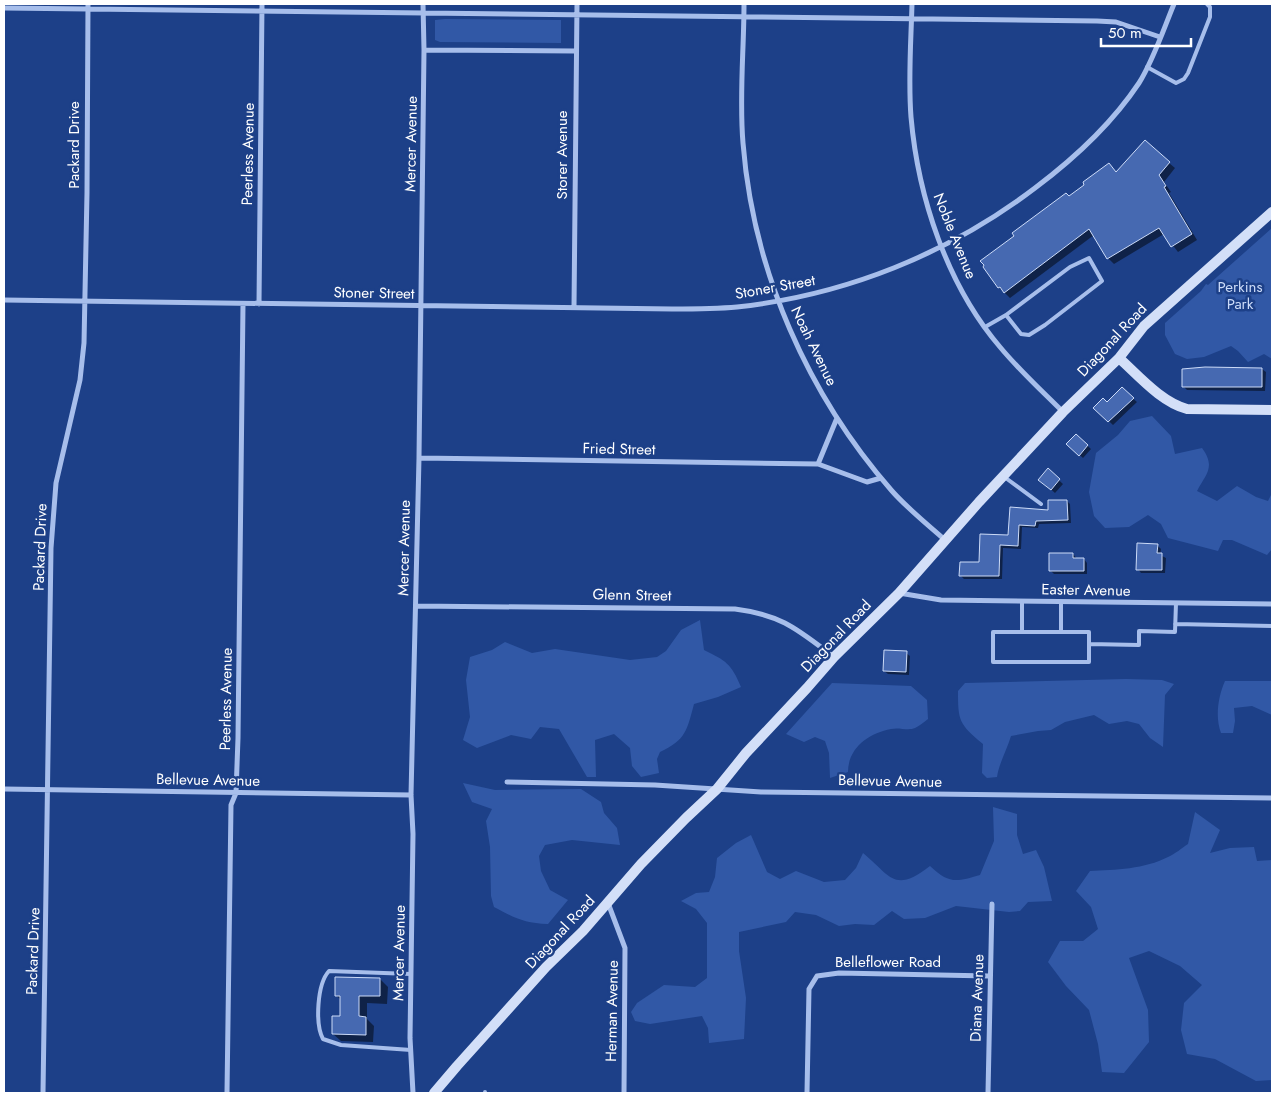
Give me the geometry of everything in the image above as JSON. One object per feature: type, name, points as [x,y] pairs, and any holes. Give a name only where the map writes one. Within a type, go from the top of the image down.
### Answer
[{"type":"street","name":"Peerless Avenue","points":[[259,304],[262,4]]},
{"type":"street","name":"Mercer Avenue","points":[[413,1093],[411,974],[413,834],[411,795],[419,458],[423,4]]},
{"type":"street","name":"Storer Avenue","points":[[574,307],[577,4]]},
{"type":"street","name":"Noah Avenue","points":[[744,4],[741,106],[744,153],[756,228],[778,300],[794,341],[837,418],[881,478],[899,498],[945,540]]},
{"type":"street","name":"Noble Avenue","points":[[912,4],[910,89],[916,155],[929,211],[942,248],[960,286],[1000,348],[1063,412]]},
{"type":"street","name":"Stoner Street","points":[[243,304],[719,308],[822,292],[869,278],[942,248],[983,224],[1020,199],[1087,145],[1119,110],[1139,82],[1174,4]]},
{"type":"street","points":[[4,8],[88,6],[262,12],[423,12],[1107,21],[1116,22],[1160,37]]},
{"type":"street","name":"Packard Drive","points":[[43,1093],[47,934],[52,511],[59,464],[80,380],[84,343],[88,6]]},
{"type":"street","points":[[424,50],[576,52]]},
{"type":"street","name":"Diagonal Road","points":[[434,1093],[546,967],[583,931],[647,858],[717,789],[746,753],[834,657],[899,593],[1003,476],[1063,412],[1119,358],[1154,316],[1272,212]]},
{"type":"street","points":[[4,300],[243,304]]},
{"type":"street","name":"Peerless Avenue","points":[[228,1093],[231,805],[236,793],[239,654],[243,304]]},
{"type":"street","points":[[1119,358],[1159,393],[1178,406],[1187,409],[1272,410]]},
{"type":"street","points":[[818,464],[837,418]]},
{"type":"street","name":"Fried Street","points":[[419,458],[818,464],[868,482],[881,478]]},
{"type":"street","name":"Easter Avenue","points":[[899,593],[941,600],[1272,604]]},
{"type":"street","name":"Glenn Street","points":[[416,606],[735,609],[753,611],[781,620],[800,631],[834,657]]},
{"type":"street","name":"Bellevue Avenue","points":[[507,782],[656,785],[761,792],[845,794],[1272,798]]},
{"type":"street","name":"Bellevue Avenue","points":[[4,789],[411,795]]},
{"type":"street","name":"Herman Avenue","points":[[608,902],[625,948],[624,1093]]},
{"type":"street","name":"Diana Avenue","points":[[988,1093],[992,904]]},
{"type":"street","name":"Belleflower Road","points":[[806,1093],[809,989],[818,976],[839,973],[989,976]]},
{"type":"lane","points":[[1147,67],[1176,83],[1184,79],[1210,17],[1210,7],[1207,4]]},
{"type":"lane","points":[[985,327],[1006,315],[1070,266],[1089,258],[1102,281],[1029,335],[1021,334],[1006,315]]},
{"type":"lane","points":[[1003,476],[1041,504]]},
{"type":"lane","points":[[1022,602],[1022,632]]},
{"type":"lane","points":[[1061,602],[1061,632]]},
{"type":"lane","points":[[1089,644],[1139,644],[1139,631],[1175,632],[1176,603]]},
{"type":"lane","points":[[1175,624],[1272,626]]},
{"type":"lane","points":[[992,632],[1061,632],[1089,632],[1089,662],[992,662],[992,632]]},
{"type":"lane","points":[[411,974],[329,971],[324,976],[320,994],[319,1030],[324,1039],[342,1046],[411,1050]]},
{"type":"green space","points":[[435,20],[561,20],[561,43],[440,42],[435,40]]},
{"type":"green space","name":"Perkins Park","points":[[1272,228],[1272,359],[1264,354],[1248,362],[1231,346],[1204,357],[1187,359],[1175,354],[1165,335],[1165,323],[1201,291],[1206,284],[1208,285]]},
{"type":"green space","points":[[1152,416],[1171,436],[1175,454],[1202,448],[1209,465],[1197,491],[1217,501],[1237,486],[1256,497],[1268,501],[1272,493],[1272,549],[1267,555],[1232,540],[1223,540],[1218,551],[1168,538],[1161,524],[1148,515],[1129,527],[1105,528],[1094,516],[1089,492],[1096,453],[1118,435],[1130,421]]},
{"type":"green space","points":[[700,620],[704,650],[718,657],[731,668],[741,687],[718,697],[694,704],[684,733],[669,748],[660,752],[657,759],[659,773],[641,777],[632,766],[630,748],[614,734],[595,740],[596,777],[587,777],[559,729],[540,727],[531,739],[511,735],[477,748],[463,740],[470,717],[466,680],[470,657],[492,650],[505,642],[532,653],[555,649],[630,660],[657,657],[666,651],[681,630]]},
{"type":"green space","points":[[1126,679],[1162,680],[1174,684],[1165,695],[1163,747],[1150,738],[1139,724],[1127,721],[1109,724],[1094,715],[1065,722],[1051,730],[1011,736],[997,777],[987,778],[982,773],[983,744],[969,732],[960,716],[958,691],[965,683]]},
{"type":"green space","points":[[1225,681],[1272,681],[1272,715],[1252,706],[1234,708],[1235,721],[1233,733],[1221,733],[1218,707]]},
{"type":"green space","points":[[832,683],[911,686],[927,700],[928,719],[915,728],[891,729],[868,738],[856,749],[849,763],[848,772],[830,778],[829,753],[825,741],[815,737],[804,742],[786,734]]},
{"type":"green space","points":[[463,783],[495,790],[581,789],[601,802],[604,813],[617,828],[620,845],[572,840],[545,845],[539,856],[541,871],[550,890],[568,900],[548,924],[514,917],[494,907],[491,896],[490,847],[486,821],[492,809],[472,802]]},
{"type":"green space","points":[[993,807],[1017,814],[1017,835],[1023,854],[1036,850],[1044,867],[1052,901],[1028,902],[1020,911],[1009,912],[956,906],[925,918],[904,919],[892,911],[874,925],[855,924],[839,926],[816,915],[795,912],[786,922],[739,932],[739,951],[746,998],[744,1039],[709,1043],[708,1028],[702,1016],[650,1024],[635,1021],[631,1012],[637,1003],[664,985],[695,987],[707,978],[707,923],[696,909],[681,901],[696,893],[709,892],[715,877],[717,858],[736,843],[751,835],[767,872],[780,879],[796,871],[824,882],[845,880],[856,868],[863,853],[894,879],[908,879],[930,866],[948,879],[959,880],[980,875],[994,841]]},
{"type":"green space","points":[[1195,812],[1220,830],[1210,853],[1230,848],[1254,847],[1257,861],[1272,860],[1272,1080],[1256,1081],[1215,1059],[1187,1054],[1181,1030],[1184,1003],[1202,985],[1180,966],[1149,951],[1129,958],[1148,1010],[1149,1042],[1124,1073],[1102,1072],[1098,1044],[1089,1010],[1066,986],[1048,962],[1060,941],[1083,941],[1098,929],[1091,907],[1076,891],[1090,871],[1140,866],[1171,856],[1188,844]]},
{"type":"building","points":[[1145,140],[1170,162],[1159,175],[1192,234],[1171,247],[1159,228],[1107,259],[1089,229],[1004,293],[1000,287],[998,288],[980,261],[1014,236],[1012,233],[1066,193],[1069,196],[1084,185],[1083,182],[1109,163],[1116,172]]},
{"type":"building","points":[[1205,367],[1262,368],[1262,387],[1182,387],[1182,369]]},
{"type":"building","points":[[1122,387],[1134,398],[1108,422],[1093,408],[1103,398],[1107,402]]},
{"type":"building","points":[[1076,434],[1088,445],[1079,456],[1066,444]]},
{"type":"building","points":[[1048,468],[1060,479],[1051,490],[1038,480]]},
{"type":"building","points":[[1048,500],[1067,500],[1068,520],[1036,521],[1035,526],[1019,525],[1018,546],[1000,545],[999,576],[959,576],[960,562],[979,562],[980,534],[1008,535],[1010,507],[1048,510]]},
{"type":"building","points":[[1137,543],[1158,544],[1157,553],[1162,553],[1162,570],[1136,570]]},
{"type":"building","points":[[1049,553],[1073,553],[1073,558],[1084,558],[1084,571],[1049,571]]},
{"type":"building","points":[[884,650],[907,651],[906,672],[883,671]]},
{"type":"building","points":[[335,977],[380,978],[380,996],[359,996],[359,1016],[366,1017],[366,1035],[332,1034],[332,1016],[340,1016],[340,996],[335,996]]}]
